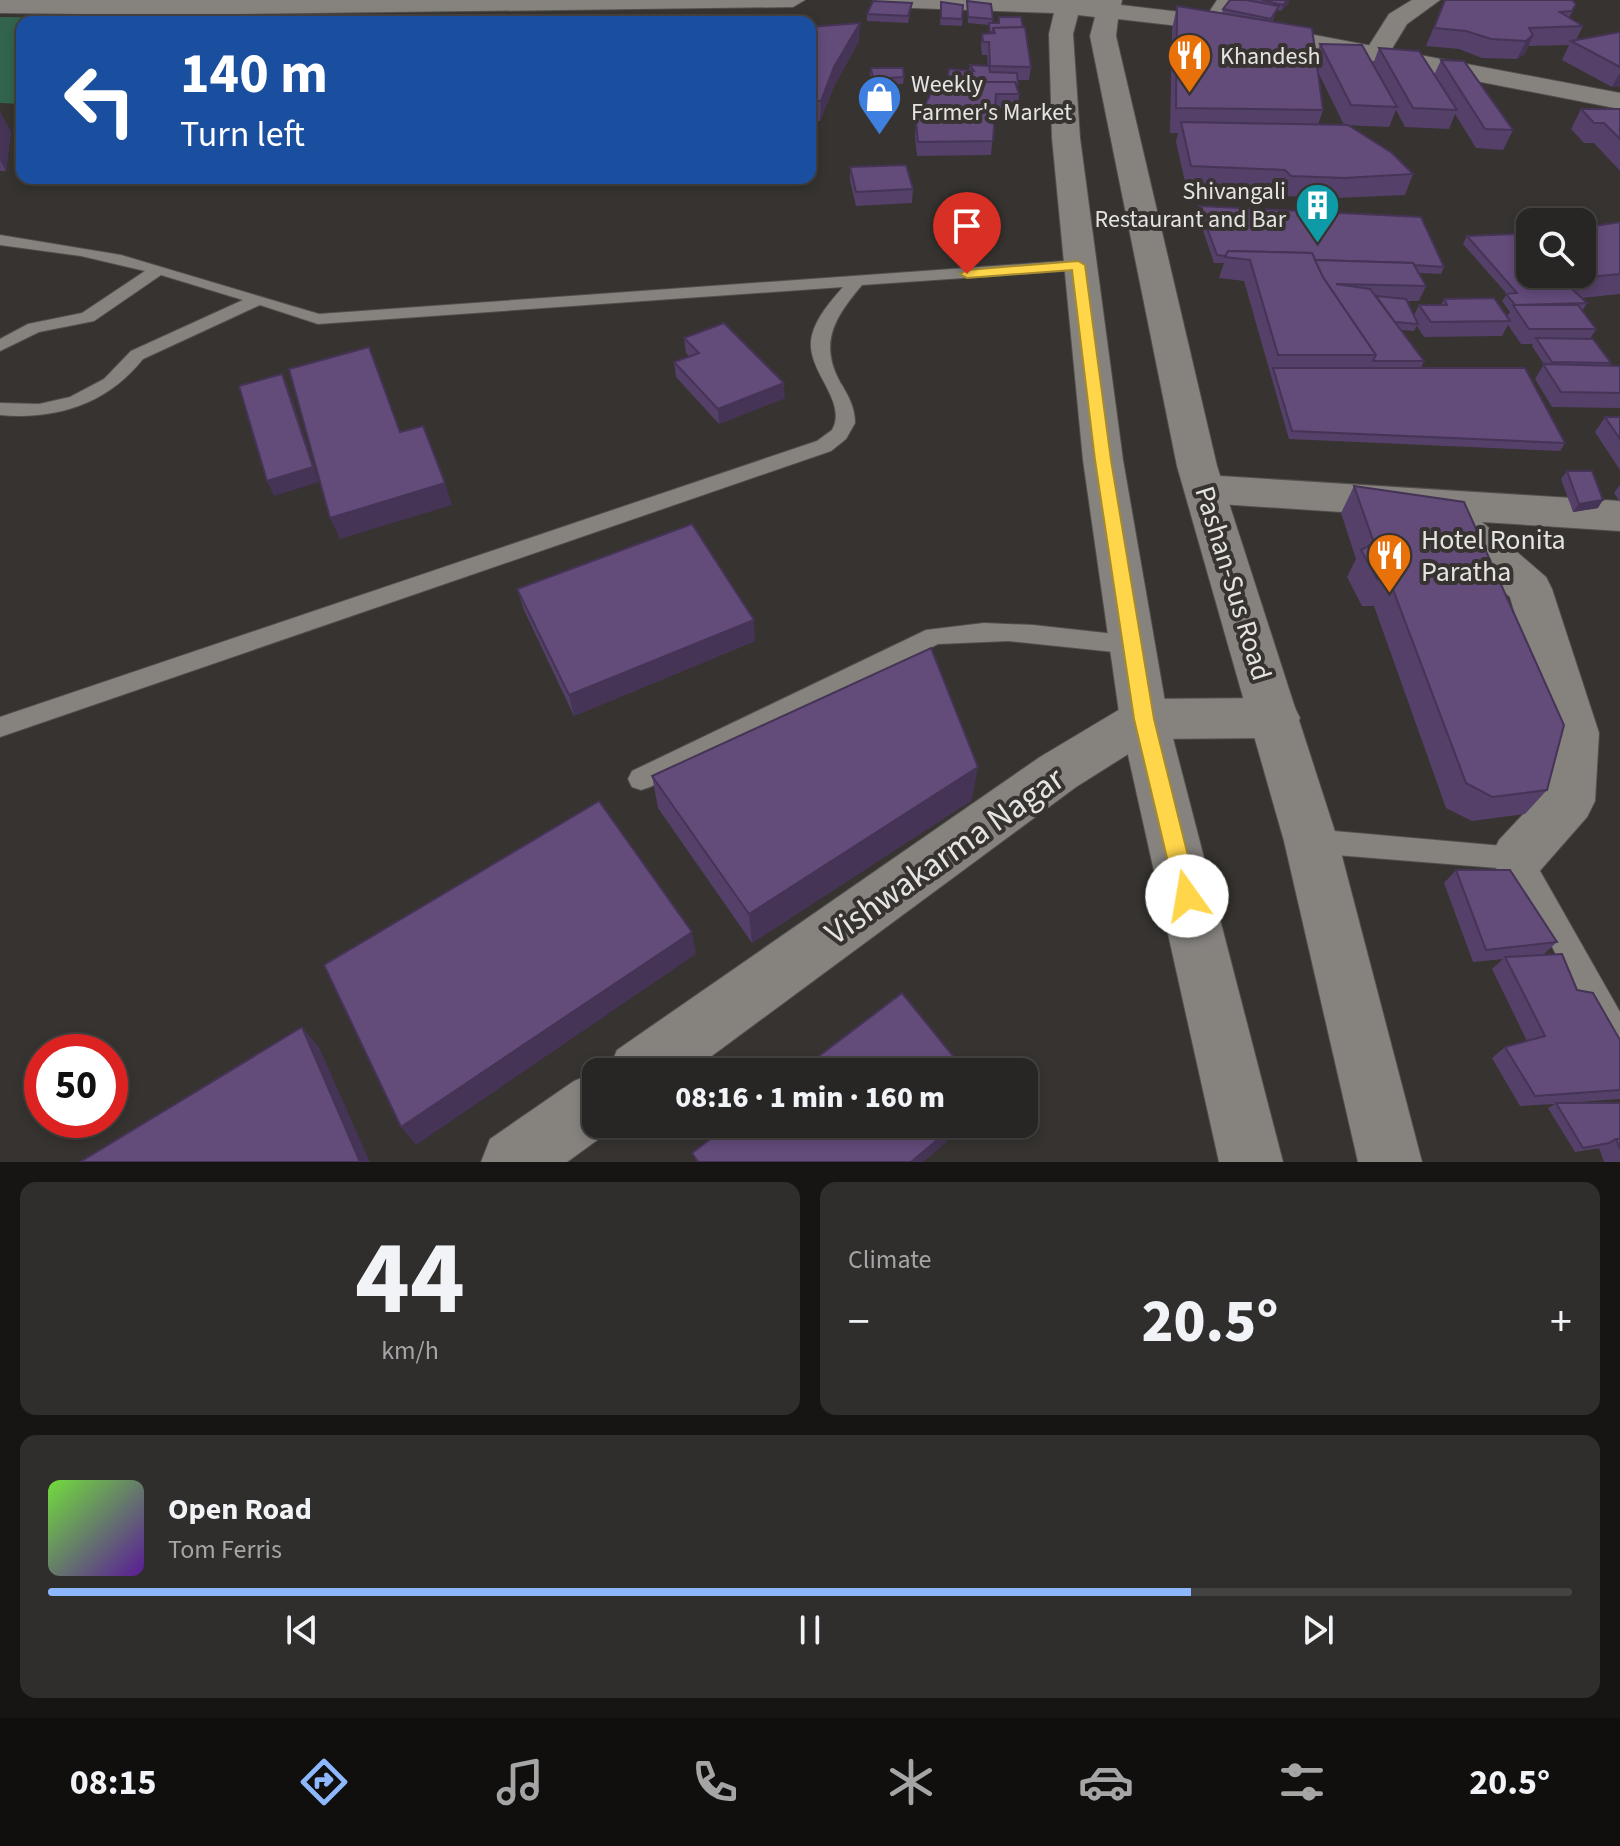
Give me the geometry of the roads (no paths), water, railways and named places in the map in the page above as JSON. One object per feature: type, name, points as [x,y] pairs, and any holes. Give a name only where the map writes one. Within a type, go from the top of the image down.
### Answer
[{"type":"street","points":[[0,6],[165,8],[793,0]]},
{"type":"street","points":[[885,0],[1074,9],[1214,23],[1620,101]]},
{"type":"street","points":[[1214,23],[1229,0]]},
{"type":"street","points":[[1376,55],[1398,19],[1428,0]]},
{"type":"street","points":[[1074,9],[1078,265],[1103,460],[1144,719],[1251,1162]]},
{"type":"street","name":"Pashan-Sus Road","points":[[1074,9],[1103,36],[1204,489],[1311,841],[1390,1162]]},
{"type":"street","points":[[1204,489],[1620,516]]},
{"type":"street","points":[[1420,502],[1462,528],[1530,589],[1574,733],[1569,801],[1518,857]]},
{"type":"street","points":[[1144,719],[1276,718]]},
{"type":"street","name":"Vishwakarma Nagar","points":[[659,1058],[1058,772],[1144,719]]},
{"type":"street","points":[[513,1162],[582,1113]]},
{"type":"lane","points":[[0,240],[60,245],[259,299],[318,319],[1078,265]]},
{"type":"lane","points":[[0,346],[34,328],[88,317],[155,271]]},
{"type":"lane","points":[[0,727],[824,446],[837,438],[845,427],[847,413],[844,401],[824,373],[819,341],[830,314],[857,281]]},
{"type":"lane","points":[[0,409],[21,412],[50,409],[80,400],[126,372],[137,355],[259,299]]},
{"type":"lane","points":[[641,779],[934,636],[976,630],[1027,631],[1133,645]]},
{"type":"lane","points":[[1311,841],[1518,857],[1620,1041]]},
{"type":"place","name":"Khandesh","points":[[1189,95]]},
{"type":"place","name":"Weekly Farmer's Market","points":[[880,137]]},
{"type":"place","name":"Shivangali Restaurant and Bar","points":[[1317,244]]},
{"type":"place","name":"Hotel Ronita Paratha","points":[[1390,594]]}]
